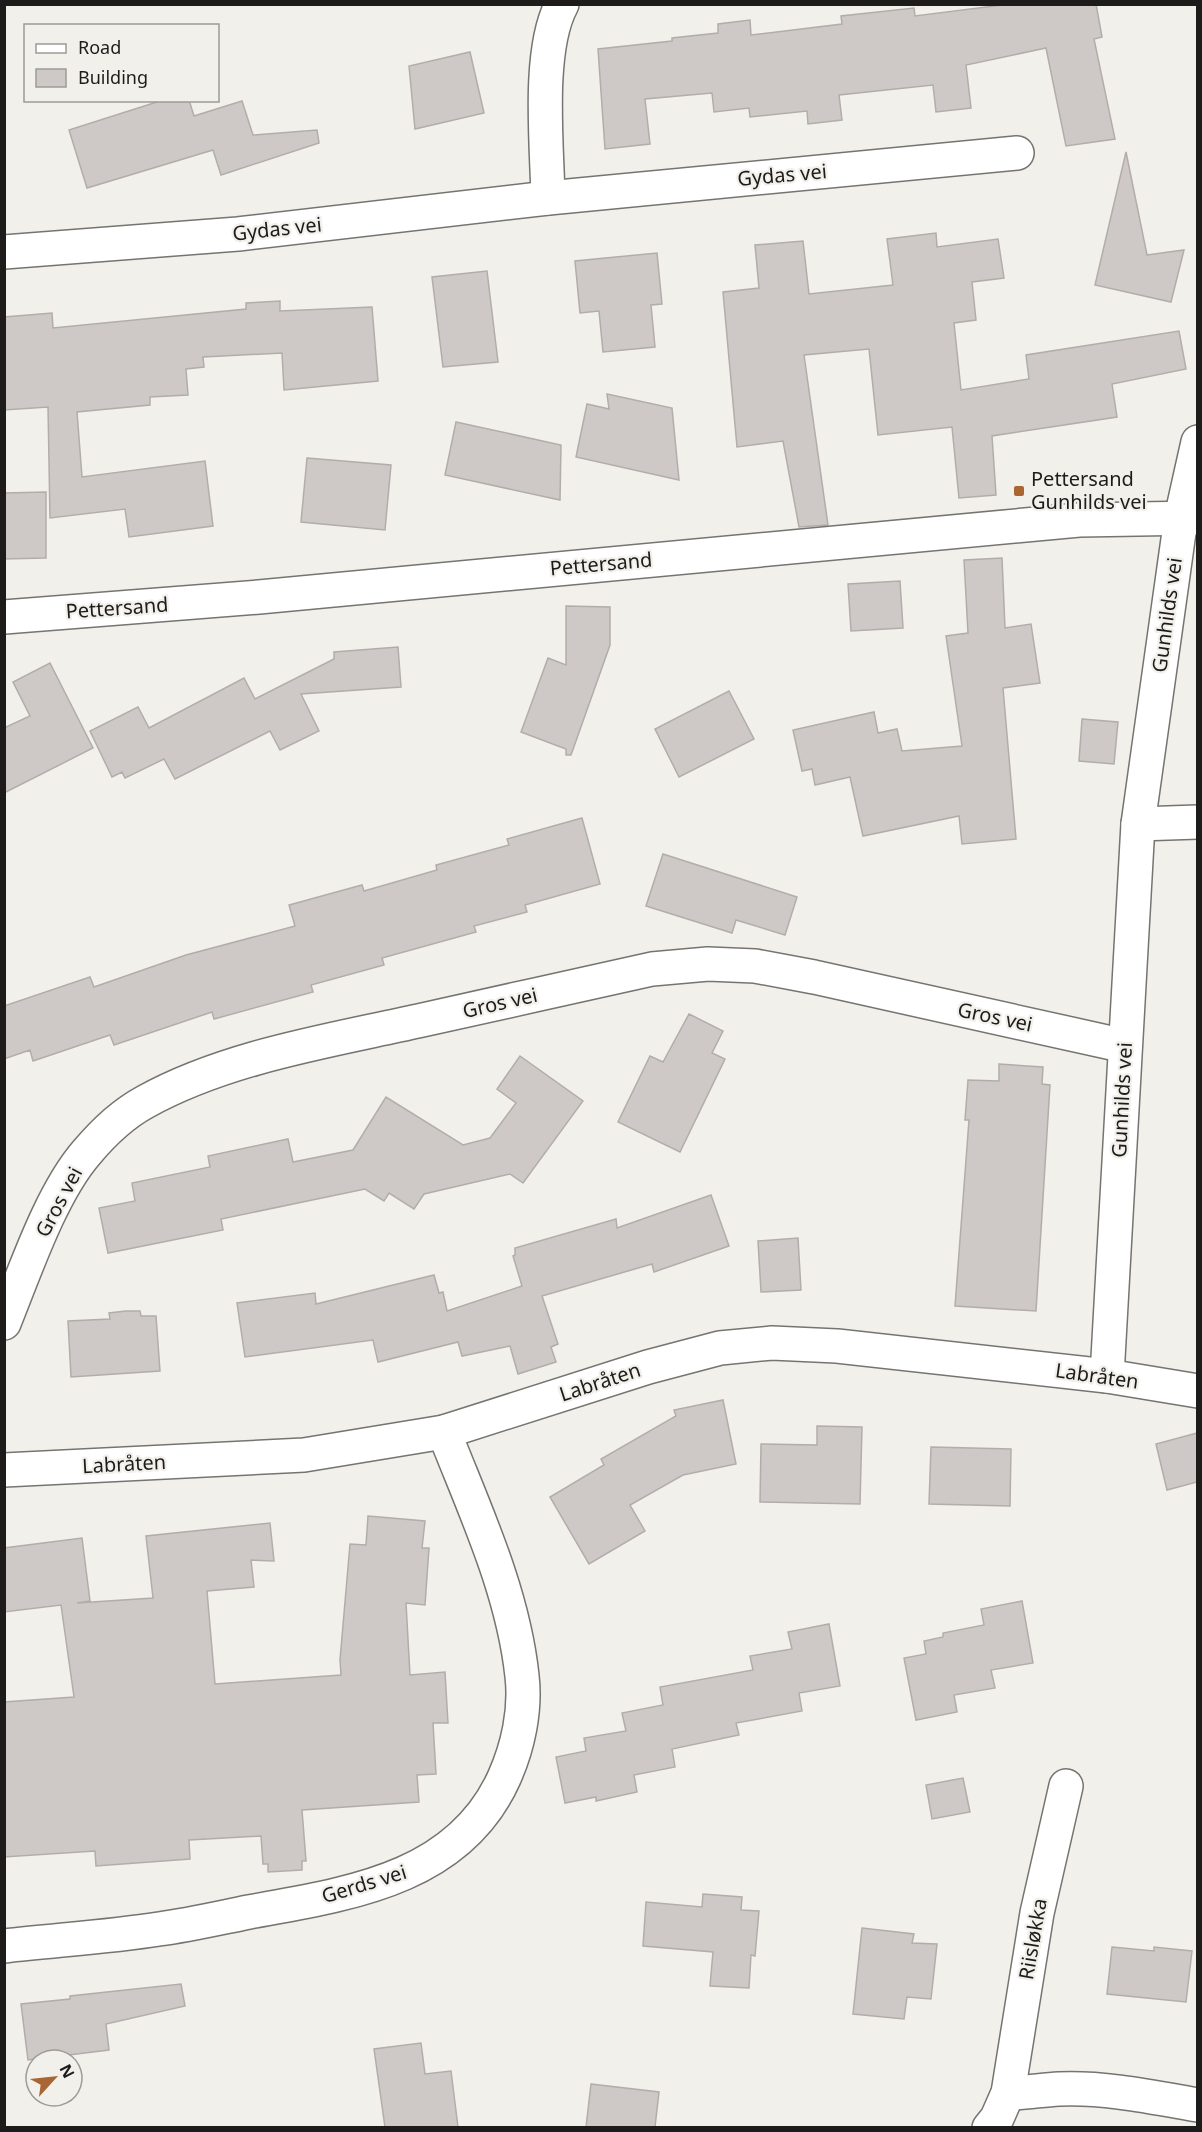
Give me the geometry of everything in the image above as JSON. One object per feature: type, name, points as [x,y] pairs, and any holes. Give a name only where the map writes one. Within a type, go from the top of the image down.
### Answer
[{"type":"street","points":[[548,198],[546,84],[549,43],[562,4]]},
{"type":"street","name":"Gydas vei","points":[[4,252],[238,234],[548,198],[1017,153]]},
{"type":"street","name":"Gunhilds vei","points":[[1107,1376],[1138,824],[1189,518],[1197,442]]},
{"type":"street","name":"Pettersand","points":[[4,617],[260,597],[1079,520],[1189,518]]},
{"type":"street","points":[[1138,824],[1197,822]]},
{"type":"street","name":"Gros vei","points":[[4,1323],[33,1251],[61,1191],[86,1153],[117,1122],[144,1103],[182,1085],[236,1065],[316,1044],[652,969],[708,964],[755,966],[814,977],[1125,1046]]},
{"type":"street","name":"Labråten","points":[[4,1470],[304,1455],[444,1432],[648,1367],[720,1348],[772,1343],[837,1346],[1107,1376],[1197,1391]]},
{"type":"street","name":"Gerds vei","points":[[4,1946],[159,1929],[318,1899],[372,1886],[407,1873],[436,1856],[460,1840],[479,1820],[495,1798],[511,1764],[521,1724],[522,1678],[514,1624],[496,1566],[444,1432]]},
{"type":"street","name":"Riisløkka","points":[[989,2127],[1008,2093],[1037,1913],[1066,1786]]},
{"type":"street","points":[[1008,2093],[1058,2089],[1095,2091],[1197,2105]]},
{"type":"building","points":[[1010,4],[1096,4],[1102,37],[1094,39],[1115,139],[1066,146],[1046,48],[966,65],[971,108],[936,112],[933,85],[839,95],[842,120],[808,124],[807,111],[750,117],[749,108],[714,112],[712,93],[645,99],[650,144],[605,149],[598,49],[672,41],[672,38],[718,33],[718,24],[750,20],[751,35],[842,24],[841,16],[914,8],[915,16]]},
{"type":"building","points":[[470,52],[484,113],[415,129],[409,66]]},
{"type":"building","points":[[242,101],[253,135],[317,130],[319,143],[221,175],[213,150],[87,188],[69,130],[157,102],[190,102],[194,116]]},
{"type":"building","points":[[1126,152],[1147,255],[1184,250],[1171,302],[1095,285]]},
{"type":"building","points":[[936,233],[937,247],[998,239],[1004,278],[972,282],[976,320],[954,323],[961,390],[1029,379],[1026,355],[1179,331],[1186,369],[1112,384],[1117,417],[992,436],[996,495],[959,498],[952,427],[878,435],[869,349],[804,355],[828,525],[799,527],[783,441],[737,447],[723,292],[759,288],[755,245],[803,241],[809,294],[893,285],[887,239]]},
{"type":"building","points":[[657,253],[662,304],[651,305],[655,347],[603,352],[599,311],[580,313],[575,261]]},
{"type":"building","points":[[487,271],[498,362],[443,367],[432,277]]},
{"type":"building","points":[[280,301],[280,311],[372,307],[378,381],[284,390],[282,353],[203,357],[204,367],[186,369],[188,395],[150,397],[150,405],[77,412],[82,477],[205,461],[213,526],[129,537],[125,509],[50,518],[48,407],[4,410],[4,317],[52,313],[53,328],[246,309],[246,303]]},
{"type":"building","points":[[607,394],[672,408],[679,480],[576,457],[587,404],[609,409]]},
{"type":"building","points":[[456,422],[561,445],[560,500],[445,475]]},
{"type":"building","points":[[307,458],[391,465],[385,530],[301,522]]},
{"type":"building","points":[[46,492],[46,558],[4,559],[4,493]]},
{"type":"building","points":[[1002,558],[1005,628],[1031,624],[1040,683],[1003,688],[1016,839],[962,844],[959,816],[863,836],[850,777],[815,785],[812,769],[802,771],[793,730],[874,712],[878,733],[897,729],[902,751],[962,746],[946,636],[968,633],[964,560]]},
{"type":"building","points":[[900,581],[903,628],[851,631],[848,584]]},
{"type":"building","points":[[566,606],[610,607],[610,645],[571,755],[566,755],[566,749],[521,732],[548,658],[566,665]]},
{"type":"building","points":[[398,647],[401,687],[301,694],[319,731],[280,750],[270,731],[175,779],[164,759],[125,778],[122,772],[112,777],[90,731],[138,707],[149,728],[244,678],[255,699],[334,659],[334,652]]},
{"type":"building","points":[[50,663],[93,748],[4,793],[4,728],[30,716],[13,682]]},
{"type":"building","points":[[729,691],[754,739],[679,777],[655,729]]},
{"type":"building","points":[[1082,719],[1118,722],[1114,764],[1079,761]]},
{"type":"building","points":[[582,818],[600,884],[525,905],[527,912],[474,926],[476,932],[382,958],[384,965],[311,985],[313,992],[214,1019],[212,1012],[114,1045],[110,1035],[33,1061],[30,1050],[4,1059],[4,1006],[90,977],[94,987],[186,955],[295,926],[289,905],[362,885],[364,891],[437,870],[436,865],[509,845],[507,839]]},
{"type":"building","points":[[663,854],[797,897],[785,935],[736,920],[732,933],[646,906]]},
{"type":"building","points":[[689,1014],[723,1031],[712,1053],[725,1059],[680,1152],[618,1122],[650,1056],[663,1062]]},
{"type":"building","points":[[520,1056],[583,1101],[523,1183],[510,1174],[424,1194],[414,1209],[389,1193],[384,1201],[365,1189],[221,1219],[223,1230],[108,1253],[99,1208],[135,1201],[132,1183],[210,1167],[208,1156],[288,1139],[293,1162],[353,1150],[386,1097],[463,1145],[490,1138],[516,1103],[497,1089]]},
{"type":"building","points":[[999,1064],[1043,1067],[1042,1084],[1050,1085],[1036,1311],[955,1306],[969,1120],[965,1120],[968,1080],[999,1081]]},
{"type":"building","points":[[711,1195],[729,1246],[654,1272],[652,1264],[542,1296],[558,1344],[551,1347],[556,1362],[518,1374],[510,1346],[462,1356],[458,1342],[378,1362],[373,1340],[245,1357],[237,1303],[315,1293],[316,1304],[434,1275],[439,1293],[443,1292],[447,1311],[522,1286],[513,1256],[515,1248],[616,1219],[617,1228]]},
{"type":"building","points":[[798,1238],[801,1290],[761,1292],[758,1241]]},
{"type":"building","points":[[140,1311],[141,1316],[156,1316],[160,1371],[71,1377],[68,1321],[110,1319],[109,1313]]},
{"type":"building","points":[[723,1400],[736,1464],[683,1475],[630,1505],[645,1531],[589,1564],[550,1497],[604,1465],[601,1459],[676,1416],[674,1410]]},
{"type":"building","points":[[817,1426],[862,1427],[860,1504],[760,1502],[761,1444],[817,1445]]},
{"type":"building","points":[[1197,1433],[1197,1482],[1167,1490],[1156,1444]]},
{"type":"building","points":[[931,1447],[1011,1449],[1010,1506],[929,1504]]},
{"type":"building","points":[[368,1516],[425,1521],[422,1548],[429,1548],[425,1605],[406,1603],[410,1675],[445,1672],[448,1723],[433,1723],[436,1774],[417,1775],[419,1802],[302,1810],[306,1861],[302,1861],[302,1870],[268,1872],[268,1864],[263,1864],[261,1836],[189,1840],[190,1859],[96,1866],[95,1851],[4,1857],[4,1702],[74,1697],[61,1605],[4,1612],[4,1548],[82,1538],[90,1601],[77,1603],[153,1598],[146,1536],[270,1523],[274,1561],[251,1560],[254,1587],[207,1591],[215,1684],[341,1675],[340,1660],[350,1544],[366,1545]]},
{"type":"building","points":[[1022,1601],[1033,1663],[991,1670],[995,1688],[954,1695],[957,1712],[916,1720],[904,1658],[926,1654],[924,1641],[943,1637],[943,1633],[984,1625],[981,1609]]},
{"type":"building","points":[[829,1624],[840,1686],[799,1693],[802,1711],[736,1723],[739,1735],[672,1749],[675,1767],[634,1775],[637,1792],[596,1801],[596,1797],[565,1803],[556,1757],[586,1751],[584,1738],[626,1731],[622,1713],[663,1705],[660,1687],[753,1670],[750,1656],[792,1649],[788,1632]]},
{"type":"building","points":[[963,1778],[970,1812],[932,1819],[926,1785]]},
{"type":"building","points":[[703,1894],[742,1897],[741,1910],[759,1911],[755,1956],[751,1955],[749,1988],[710,1986],[713,1952],[643,1946],[646,1902],[702,1907]]},
{"type":"building","points":[[862,1928],[914,1934],[912,1943],[937,1944],[931,1999],[907,1997],[904,2019],[853,2014]]},
{"type":"building","points":[[1112,1947],[1154,1951],[1154,1947],[1192,1951],[1186,2002],[1107,1994]]},
{"type":"building","points":[[181,1984],[185,2006],[106,2024],[109,2050],[84,2053],[84,2048],[26,2048],[21,2004],[70,1999],[70,1996]]},
{"type":"building","points":[[421,2043],[425,2074],[451,2071],[458,2127],[385,2127],[374,2049]]},
{"type":"building","points":[[591,2084],[659,2092],[655,2127],[586,2127]]},
{"type":"place","name":"Pettersand Gunhilds vei","points":[[1019,491]]}]
